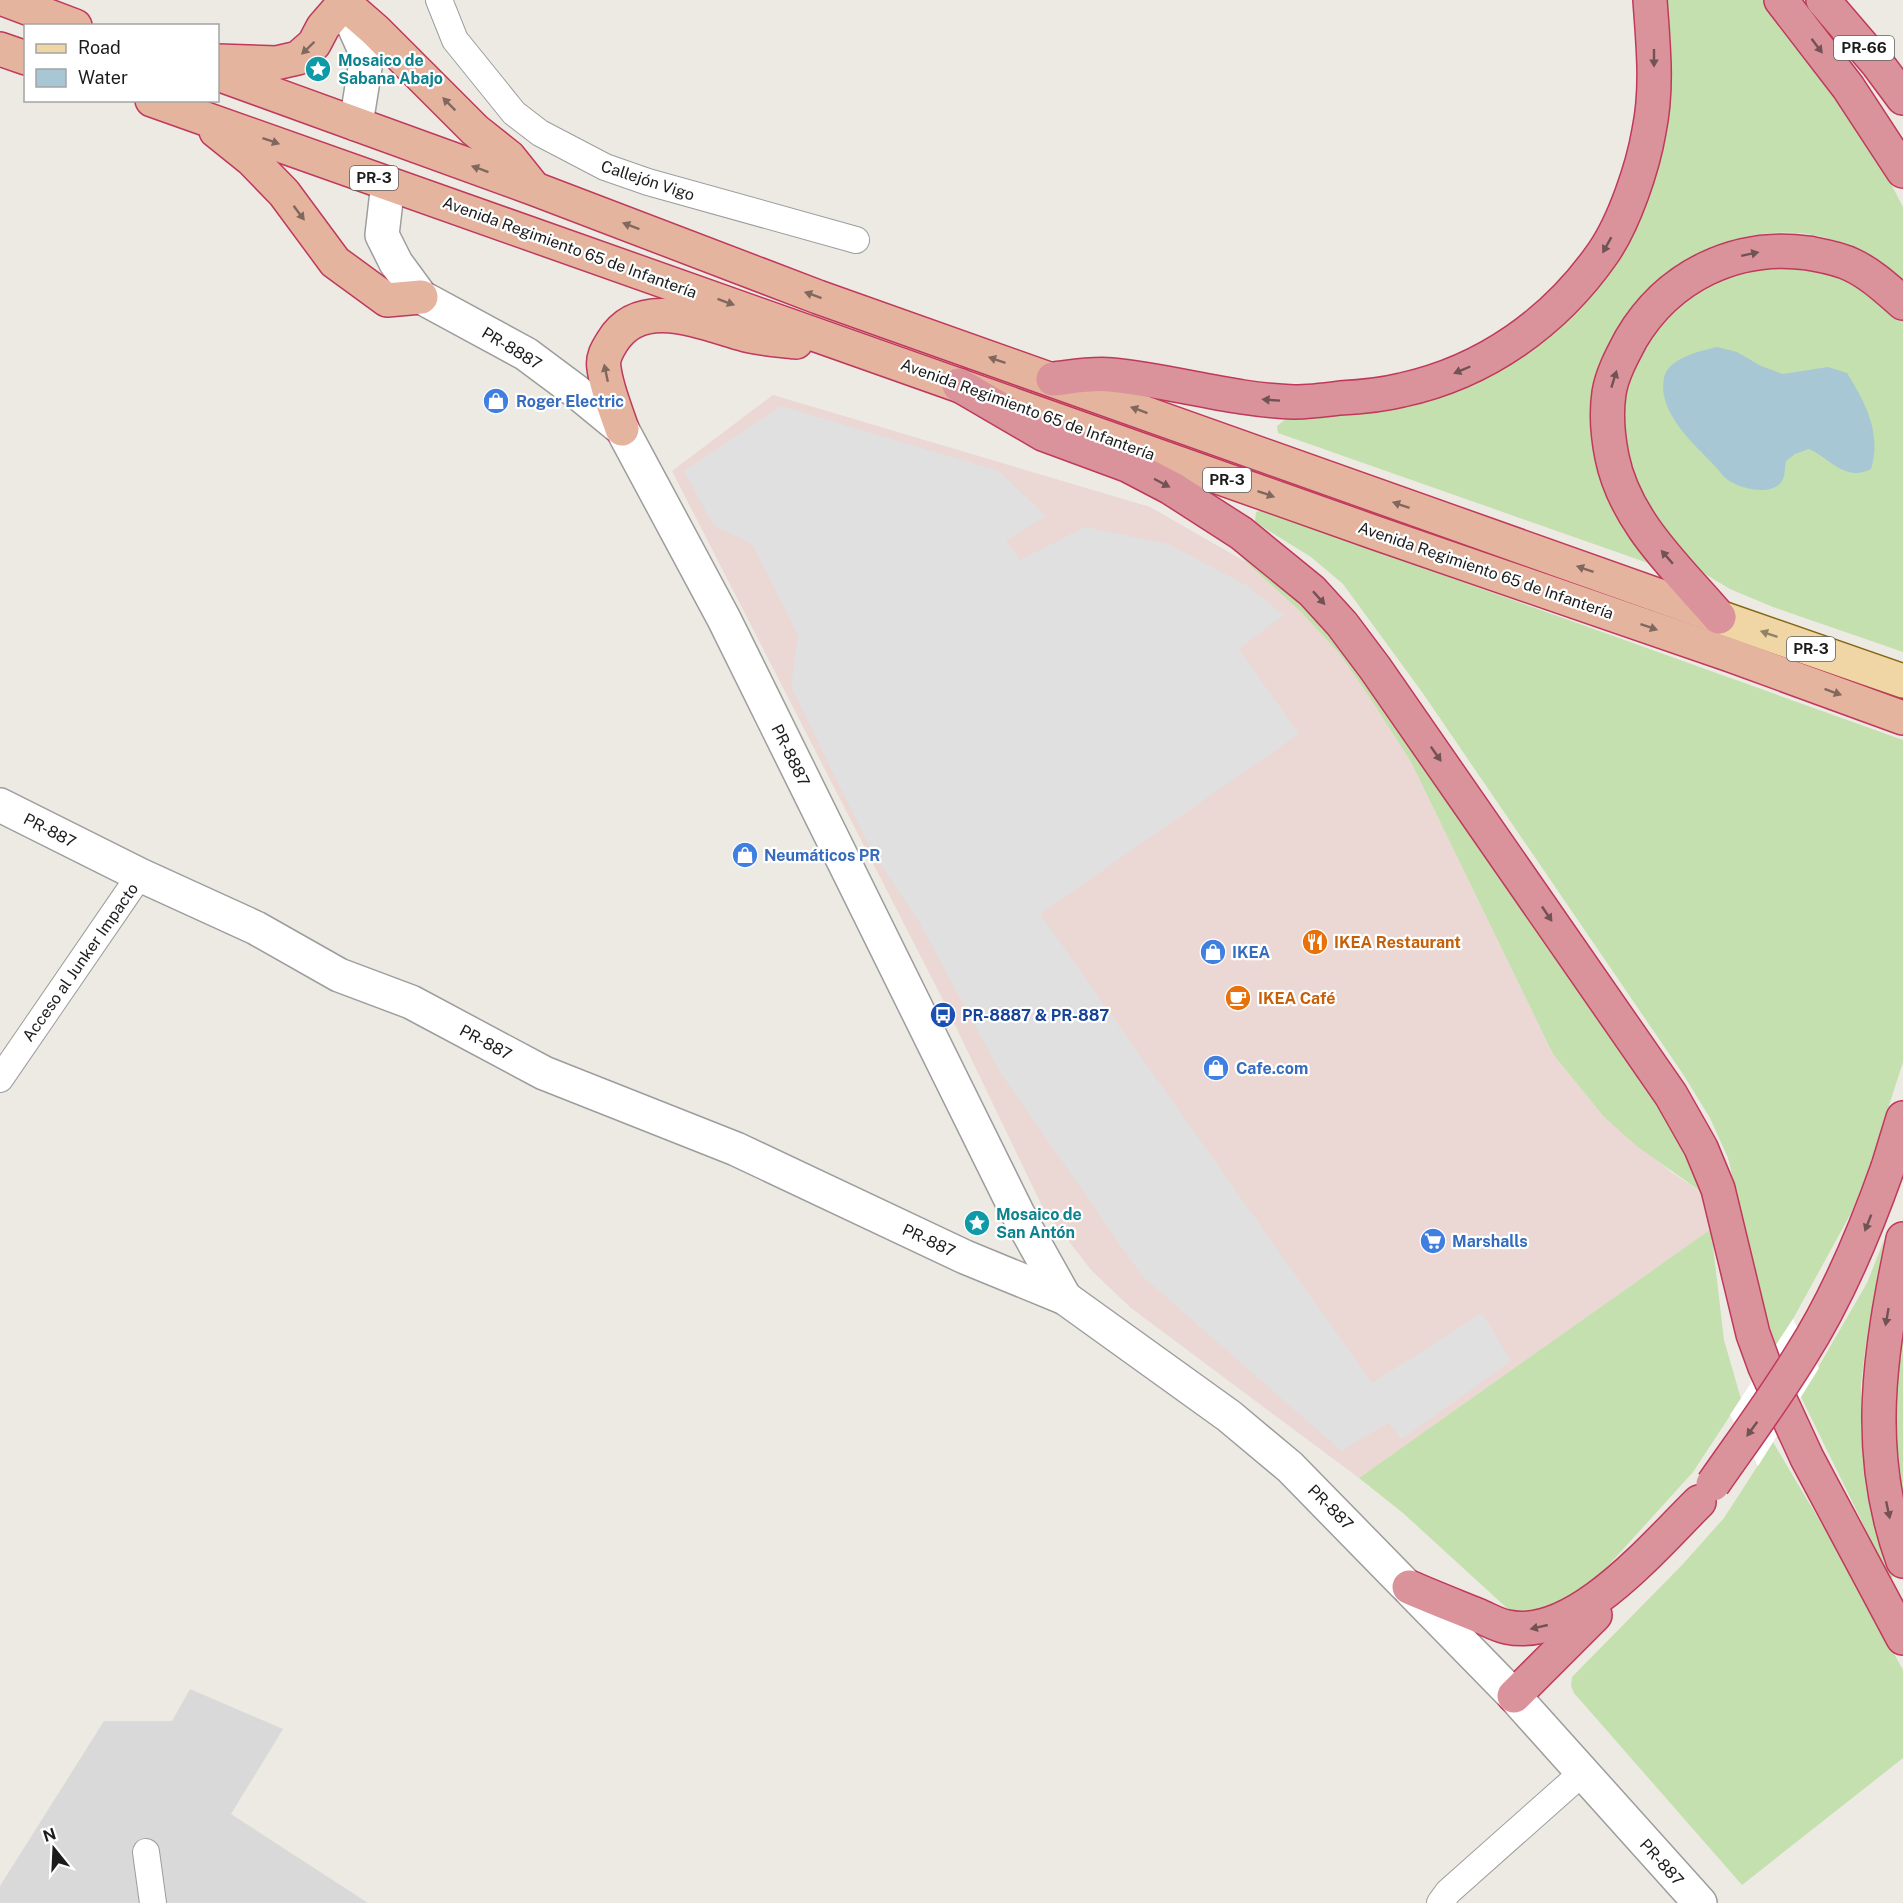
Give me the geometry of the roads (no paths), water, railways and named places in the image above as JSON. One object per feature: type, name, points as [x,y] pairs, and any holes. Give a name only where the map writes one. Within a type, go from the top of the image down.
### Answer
[{"type":"highway","points":[[6,0],[70,24]]},
{"type":"highway","points":[[1053,379],[1109,374],[1250,399],[1297,402],[1358,397],[1403,390],[1444,378],[1481,362],[1521,339],[1577,286],[1604,251],[1622,218],[1634,186],[1649,131],[1654,87],[1650,0]]},
{"type":"highway","points":[[1781,0],[1848,87],[1903,171]]},
{"type":"highway","name":"PR-66","points":[[1823,0],[1877,63],[1903,98]]},
{"type":"highway","points":[[219,62],[276,63],[298,58],[314,44],[323,27],[346,1],[476,130],[509,157],[535,189]]},
{"type":"highway","points":[[0,50],[24,57]]},
{"type":"highway","name":"Avenida Regimiento 65 de Infantería","points":[[219,74],[535,189],[818,297],[1719,617]]},
{"type":"highway","name":"Avenida Regimiento 65 de Infantería","points":[[158,102],[1730,655],[1903,718]]},
{"type":"highway","points":[[196,115],[252,160],[284,193],[335,262],[387,300],[421,297]]},
{"type":"highway","points":[[1719,617],[1641,525],[1623,494],[1612,458],[1608,422],[1609,393],[1620,358],[1638,327],[1664,296],[1691,276],[1724,260],[1760,252],[1790,251],[1825,256],[1852,265],[1878,281],[1903,303]]},
{"type":"highway","points":[[622,429],[603,367],[606,353],[617,334],[636,320],[663,314],[696,320],[749,336],[865,352]]},
{"type":"highway","points":[[959,385],[1043,434],[1127,465],[1170,488],[1241,533],[1312,591],[1342,624],[1375,668],[1671,1095],[1701,1148],[1718,1189],[1753,1334],[1765,1367],[1807,1458],[1903,1638]]},
{"type":"highway","points":[[1514,1696],[1576,1632],[1634,1579],[1668,1541],[1768,1407],[1803,1353],[1867,1227],[1903,1118]]},
{"type":"highway","points":[[1903,1239],[1882,1346],[1878,1416],[1879,1450],[1885,1493],[1891,1523],[1903,1561]]},
{"type":"highway","points":[[1410,1587],[1506,1627],[1530,1630],[1555,1624],[1585,1607],[1613,1585],[1706,1493]]},
{"type":"main road","name":"Avenida Regimiento 65 de Infantería","points":[[1719,617],[1903,681]]},
{"type":"street","name":"Callejón Vigo","points":[[439,0],[455,40],[514,113],[540,133],[605,167],[648,182],[856,240]]},
{"type":"street","points":[[346,1],[367,55],[356,124]]},
{"type":"street","points":[[388,183],[382,235],[396,263],[421,297]]},
{"type":"street","name":"PR-8887","points":[[421,297],[526,354],[622,429],[724,619],[1017,1214],[1065,1298]]},
{"type":"street","name":"PR-887","points":[[0,805],[140,875],[256,928],[339,975],[411,1002],[544,1073],[736,1149],[965,1257],[1065,1298],[1229,1416],[1282,1460],[1410,1587],[1514,1696],[1700,1903]]},
{"type":"street","name":"Acceso al Junker Impacto","points":[[0,1079],[140,875]]},
{"type":"street","points":[[1449,1899],[1582,1773]]},
{"type":"street","points":[[146,1852],[153,1903]]},
{"type":"water","points":[[1717,347],[1737,352],[1761,366],[1783,374],[1828,367],[1847,373],[1860,395],[1873,430],[1874,456],[1871,469],[1853,473],[1846,471],[1809,449],[1795,454],[1786,461],[1783,479],[1774,488],[1752,489],[1727,480],[1678,426],[1671,415],[1663,391],[1667,371],[1678,360]]},
{"type":"place","name":"Mosaico de Sabana Abajo","points":[[318,69]]},
{"type":"place","name":"Roger Electric","points":[[496,401]]},
{"type":"place","name":"Neumáticos PR","points":[[745,855]]},
{"type":"place","name":"IKEA Restaurant","points":[[1315,942]]},
{"type":"place","name":"IKEA","points":[[1213,952]]},
{"type":"place","name":"IKEA Café","points":[[1238,998]]},
{"type":"place","name":"PR-8887 & PR-887","points":[[943,1015]]},
{"type":"place","name":"Cafe.com","points":[[1216,1068]]},
{"type":"place","name":"Mosaico de San Antón","points":[[977,1223]]},
{"type":"place","name":"Marshalls","points":[[1433,1241]]}]
